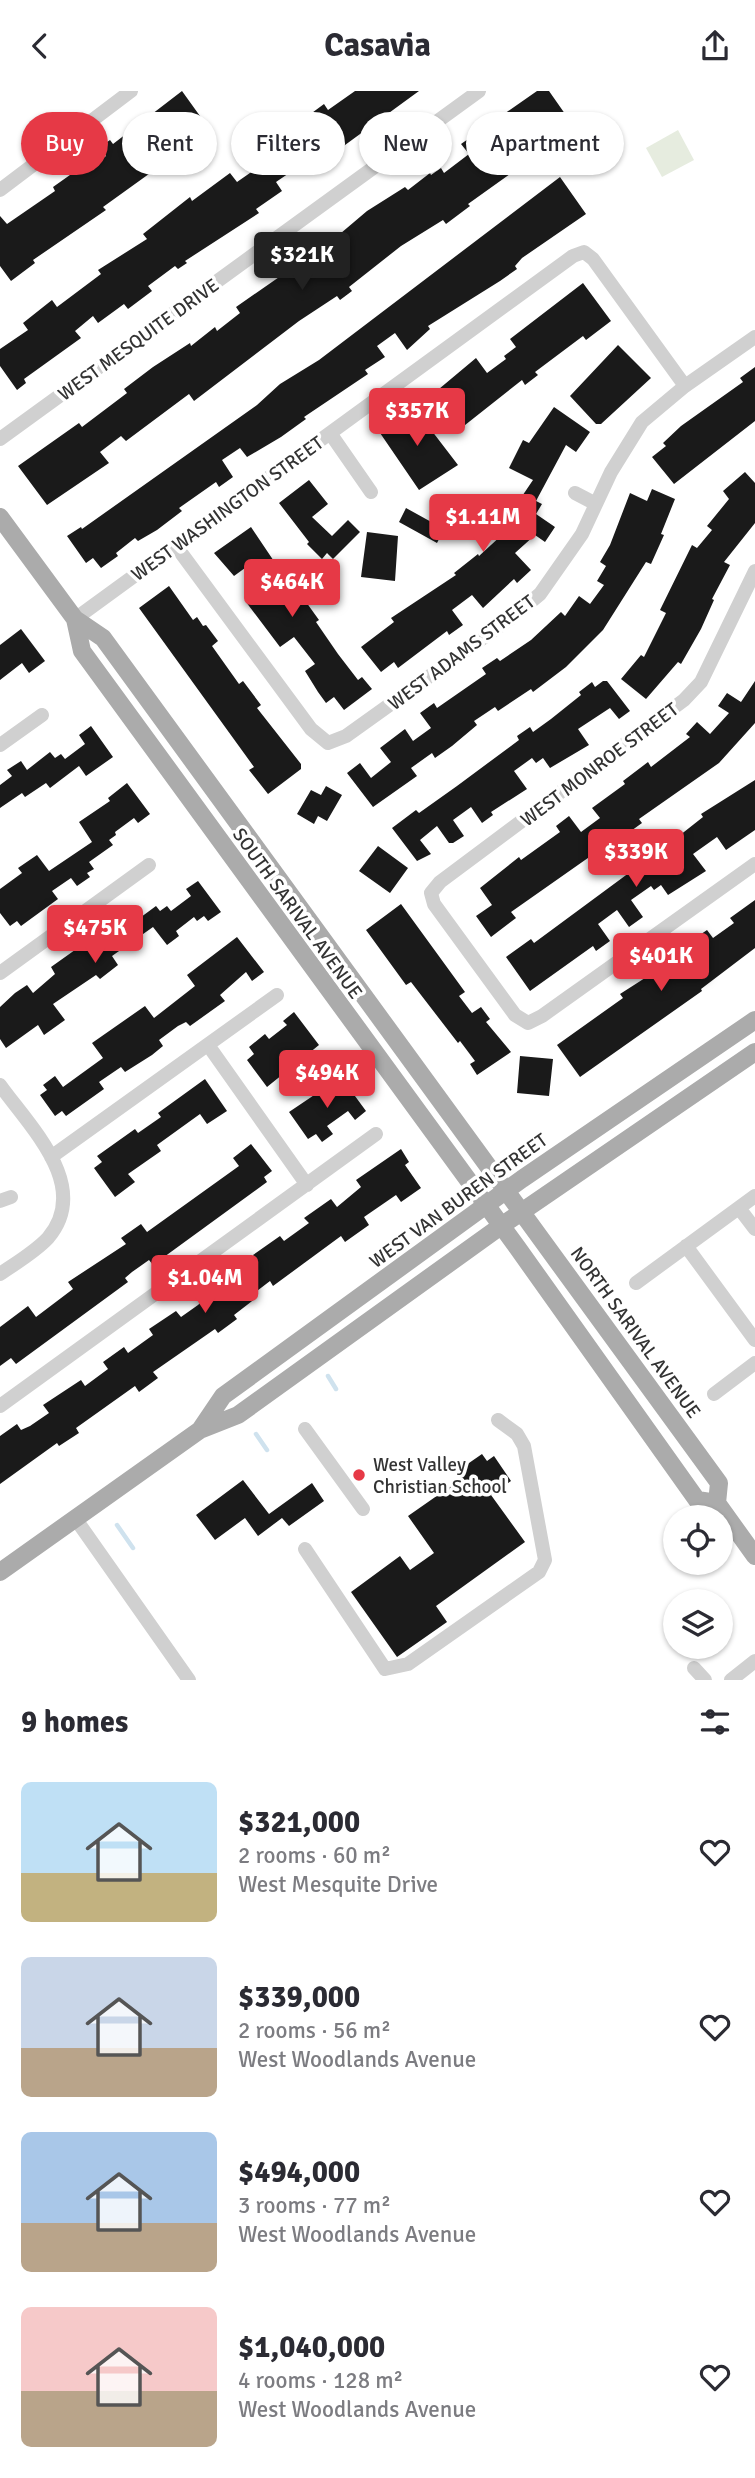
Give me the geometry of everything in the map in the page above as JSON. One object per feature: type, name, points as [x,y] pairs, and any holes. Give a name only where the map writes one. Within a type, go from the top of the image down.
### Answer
[{"type":"main road","name":"SOUTH SARIVAL AVENUE","points":[[0,517],[75,619],[103,638],[507,1190]]},
{"type":"main road","name":"SOUTH SARIVAL AVENUE","points":[[75,619],[82,652],[501,1226]]},
{"type":"main road","name":"WEST VAN BUREN STREET","points":[[200,1430],[223,1396],[507,1190],[755,1020]]},
{"type":"main road","name":"WEST VAN BUREN STREET","points":[[0,1572],[200,1430],[238,1415],[522,1211],[755,1052]]},
{"type":"main road","name":"NORTH SARIVAL AVENUE","points":[[507,1190],[719,1483],[717,1503],[755,1556]]},
{"type":"main road","name":"NORTH SARIVAL AVENUE","points":[[501,1226],[697,1500],[717,1503]]},
{"type":"street","points":[[0,190],[131,91]]},
{"type":"street","name":"WEST MESQUITE DRIVE","points":[[0,439],[479,91]]},
{"type":"street","name":"WEST WASHINGTON STREET","points":[[75,619],[573,256],[584,252],[593,259],[685,386]]},
{"type":"street","name":"WEST ADAMS STREET","points":[[176,546],[312,729],[328,743],[357,728],[511,618],[540,594],[569,554],[642,422],[685,386],[755,337]]},
{"type":"street","points":[[330,433],[371,492]]},
{"type":"street","points":[[575,493],[596,504]]},
{"type":"street","name":"WEST MONROE STREET","points":[[755,571],[701,682],[684,700],[440,882],[431,893],[434,904],[515,1015],[528,1023],[542,1016],[755,864]]},
{"type":"street","points":[[0,745],[42,715]]},
{"type":"street","points":[[0,973],[149,865]]},
{"type":"street","points":[[51,1157],[277,995]]},
{"type":"street","points":[[208,1045],[307,1185]]},
{"type":"street","points":[[0,1086],[51,1157],[63,1182],[64,1202],[59,1221],[48,1238],[0,1274]]},
{"type":"street","points":[[0,1406],[376,1134]]},
{"type":"street","points":[[636,1283],[755,1196]]},
{"type":"street","points":[[739,1208],[755,1229]]},
{"type":"street","points":[[686,1246],[755,1340]]},
{"type":"street","points":[[714,1394],[755,1363]]},
{"type":"street","points":[[305,1549],[385,1669],[408,1664],[539,1572],[545,1560],[524,1446],[517,1434],[498,1420]]},
{"type":"street","points":[[305,1429],[363,1509]]},
{"type":"street","points":[[75,1518],[189,1680]]},
{"type":"street","points":[[731,1680],[755,1661]]},
{"type":"street","points":[[694,1668],[705,1680]]},
{"type":"shaded area","points":[[678,130],[694,160],[662,177],[646,148]]},
{"type":"building","points":[[182,91],[197,112],[155,112]]},
{"type":"building","points":[[355,91],[419,91],[390,112],[359,112],[359,135],[345,145],[345,112],[313,112],[324,104],[328,110]]},
{"type":"building","points":[[537,91],[549,91],[564,112],[507,112]]},
{"type":"building","points":[[122,137],[122,175],[147,175],[103,207],[106,210],[33,260],[35,263],[11,281],[0,266],[0,216],[7,224],[55,191],[53,187],[70,175],[108,175],[108,141],[110,140],[113,144]]},
{"type":"building","points":[[466,156],[466,175],[509,175],[468,204],[470,206],[446,224],[443,220],[401,246],[349,287],[352,291],[340,300],[337,296],[299,321],[194,401],[189,394],[126,441],[121,436],[100,452],[109,463],[47,505],[18,466],[79,423],[82,427],[127,393],[124,389],[153,367],[190,343],[191,346],[215,327],[217,331],[240,313],[236,307],[295,266],[299,271],[323,253],[321,250],[367,211],[405,187],[408,190],[427,175],[452,175],[452,167]]},
{"type":"building","points":[[230,173],[237,182],[247,175],[286,175],[276,182],[282,191],[256,209],[259,213],[185,261],[187,263],[178,269],[175,266],[148,286],[152,291],[128,309],[124,304],[98,323],[93,316],[75,331],[81,338],[24,379],[26,383],[17,390],[0,366],[0,349],[28,330],[23,323],[52,300],[57,307],[101,274],[98,270],[147,239],[143,234],[190,197],[192,201]]},
{"type":"building","points":[[560,177],[586,214],[522,258],[515,266],[517,269],[428,326],[430,329],[407,350],[395,333],[377,346],[385,357],[365,370],[368,374],[304,417],[306,419],[281,437],[247,457],[240,448],[222,460],[233,477],[219,487],[216,482],[179,508],[182,511],[157,530],[138,541],[135,538],[116,553],[118,556],[101,568],[93,558],[86,563],[67,536],[81,527],[82,529],[257,405],[280,384],[319,360]]},
{"type":"building","points":[[583,283],[611,321],[586,340],[583,336],[535,372],[538,375],[525,385],[522,380],[460,429],[433,394],[476,358],[487,373],[506,359],[504,356],[516,347],[510,339]]},
{"type":"building","points":[[618,345],[651,378],[601,424],[596,424],[570,396]]},
{"type":"building","points":[[755,367],[755,421],[674,484],[652,457],[666,446],[663,443],[681,426],[743,382],[740,378]]},
{"type":"building","points":[[412,405],[458,465],[419,490],[378,430]]},
{"type":"building","points":[[554,407],[590,432],[576,452],[566,445],[536,501],[542,504],[536,514],[555,527],[545,542],[535,535],[515,553],[531,570],[517,583],[514,579],[483,608],[472,595],[452,610],[463,625],[449,635],[447,631],[398,668],[394,662],[381,672],[361,647],[394,622],[391,618],[456,575],[454,573],[478,554],[479,556],[516,522],[508,517],[533,480],[509,468],[523,440],[529,443]]},
{"type":"building","points":[[745,472],[755,483],[755,523],[724,562],[730,565],[712,599],[714,600],[701,629],[681,664],[678,662],[646,699],[621,679],[641,655],[644,657],[666,613],[660,610],[692,545],[697,548],[712,530],[707,526],[729,499],[723,491]]},
{"type":"building","points":[[309,480],[328,504],[312,517],[332,536],[348,520],[360,532],[333,559],[327,553],[322,559],[307,544],[309,542],[279,503]]},
{"type":"building","points":[[652,489],[675,499],[661,534],[664,535],[651,564],[646,562],[603,630],[566,667],[533,692],[531,689],[498,711],[495,707],[474,721],[477,725],[452,746],[435,758],[432,753],[411,768],[417,776],[373,807],[347,773],[360,763],[371,778],[391,762],[380,748],[405,729],[413,741],[431,728],[420,713],[434,703],[437,708],[486,674],[482,668],[497,658],[500,661],[531,640],[561,612],[565,616],[579,596],[590,604],[604,585],[597,581],[606,566],[600,562],[610,545],[630,493],[647,501]]},
{"type":"building","points":[[406,508],[444,529],[437,543],[399,522]]},
{"type":"building","points":[[251,527],[298,597],[301,595],[319,620],[316,622],[338,654],[358,680],[362,677],[372,689],[344,710],[334,697],[326,703],[318,692],[305,671],[315,664],[294,637],[280,647],[246,602],[262,591],[245,568],[234,576],[214,553]]},
{"type":"building","points":[[367,532],[398,536],[395,581],[361,577]]},
{"type":"building","points":[[169,586],[193,620],[197,617],[218,641],[212,646],[239,684],[243,681],[261,705],[257,708],[301,764],[301,769],[268,794],[249,770],[254,767],[139,608]]},
{"type":"building","points":[[21,629],[45,661],[29,673],[22,663],[0,680],[0,645]]},
{"type":"building","points":[[607,681],[630,711],[619,719],[610,708],[578,729],[589,745],[550,768],[543,758],[536,763],[532,758],[514,771],[527,789],[491,812],[493,815],[482,823],[471,807],[453,820],[464,836],[453,843],[449,843],[437,826],[420,840],[431,854],[417,861],[392,828],[457,786],[519,740],[517,736],[530,727],[533,732],[551,719],[581,695],[579,692],[592,682],[595,687]]},
{"type":"building","points":[[755,681],[755,723],[719,763],[639,819],[642,823],[617,841],[615,839],[511,912],[516,918],[491,937],[476,916],[492,905],[480,888],[519,857],[521,860],[560,832],[556,826],[569,816],[581,832],[600,818],[592,808],[625,784],[623,781],[648,762],[651,767],[690,737],[686,734],[697,722],[710,734],[729,713],[718,706],[727,693],[741,702]]},
{"type":"building","points":[[91,726],[113,757],[86,776],[79,766],[50,788],[46,783],[25,797],[22,793],[0,808],[0,785],[12,776],[7,770],[21,761],[27,770],[50,752],[55,758],[61,754],[65,759],[85,744],[79,735]]},
{"type":"building","points":[[755,780],[755,830],[726,850],[717,837],[693,854],[706,871],[668,895],[661,885],[654,890],[651,886],[631,900],[643,917],[629,927],[617,910],[598,924],[610,941],[596,951],[593,946],[530,991],[506,957],[531,939],[534,943],[637,867],[634,863],[647,853],[651,858],[703,817],[701,814]]},
{"type":"building","points":[[127,783],[150,814],[138,823],[134,818],[115,832],[116,835],[109,840],[113,845],[89,862],[94,869],[87,873],[90,877],[77,886],[71,878],[52,891],[58,899],[21,926],[17,921],[10,926],[0,913],[0,889],[22,873],[18,868],[37,855],[49,871],[92,842],[79,822],[110,801],[108,798]]},
{"type":"building","points":[[326,786],[342,795],[327,821],[318,816],[314,824],[297,814],[311,790],[321,795]]},
{"type":"building","points":[[378,846],[408,868],[390,893],[359,871]]},
{"type":"building","points":[[198,881],[221,912],[208,921],[204,916],[197,921],[194,917],[176,931],[179,936],[167,945],[153,927],[112,956],[118,965],[100,979],[96,975],[53,1004],[65,1020],[44,1035],[38,1025],[6,1048],[0,1039],[0,1007],[15,993],[27,985],[33,993],[55,974],[51,967],[89,940],[93,945],[118,929],[114,923],[126,914],[133,923],[156,906],[160,911],[167,906],[171,911],[191,896],[186,889]]},
{"type":"building","points":[[755,900],[755,948],[701,989],[702,991],[580,1077],[557,1045],[623,998],[620,994],[684,953],[681,948],[707,930],[713,938],[734,923],[730,918]]},
{"type":"building","points":[[401,904],[465,992],[459,996],[472,1013],[481,1007],[490,1019],[486,1022],[511,1052],[477,1075],[470,1064],[475,1061],[460,1041],[458,1043],[411,982],[406,985],[366,930]]},
{"type":"building","points":[[237,937],[264,972],[252,981],[246,972],[220,995],[225,1001],[190,1026],[186,1022],[159,1040],[163,1046],[152,1055],[125,1072],[121,1067],[99,1082],[104,1089],[66,1116],[62,1111],[55,1116],[40,1095],[47,1090],[43,1085],[55,1076],[63,1087],[103,1058],[92,1043],[145,1006],[154,1018],[195,986],[187,975]]},
{"type":"building","points":[[294,1012],[319,1045],[267,1087],[247,1060],[254,1054],[249,1047],[265,1034],[269,1039],[287,1025],[283,1021]]},
{"type":"building","points":[[520,1056],[553,1059],[549,1096],[517,1093]]},
{"type":"building","points":[[341,1077],[366,1111],[355,1120],[348,1111],[327,1126],[333,1134],[322,1142],[316,1134],[308,1139],[289,1112]]},
{"type":"building","points":[[205,1079],[227,1111],[207,1124],[200,1114],[157,1145],[161,1151],[128,1174],[135,1182],[115,1197],[94,1168],[102,1162],[97,1156],[135,1129],[138,1133],[161,1117],[158,1113]]},
{"type":"building","points":[[251,1144],[272,1171],[264,1177],[267,1182],[153,1265],[149,1260],[132,1272],[125,1278],[128,1282],[16,1364],[11,1358],[0,1366],[0,1327],[28,1306],[36,1317],[73,1289],[68,1282],[126,1244],[121,1238],[141,1224],[147,1232],[239,1166],[233,1158]]},
{"type":"building","points":[[401,1149],[409,1162],[405,1165],[421,1188],[401,1202],[396,1195],[364,1217],[369,1225],[345,1242],[341,1236],[273,1286],[270,1281],[253,1294],[256,1298],[234,1315],[237,1319],[218,1333],[215,1329],[153,1372],[158,1378],[139,1392],[135,1386],[76,1428],[79,1433],[59,1446],[57,1443],[0,1484],[0,1436],[17,1424],[21,1430],[30,1426],[49,1413],[43,1405],[81,1380],[85,1386],[108,1369],[103,1362],[124,1347],[128,1353],[153,1335],[149,1329],[176,1311],[181,1317],[198,1305],[205,1298],[201,1292],[228,1273],[233,1279],[257,1261],[253,1255],[280,1236],[284,1241],[309,1223],[304,1218],[331,1199],[337,1207],[361,1187],[356,1180]]},
{"type":"building","points":[[482,1454],[487,1461],[494,1456],[511,1481],[491,1495],[525,1542],[436,1606],[447,1622],[397,1657],[351,1592],[400,1556],[410,1570],[434,1553],[408,1516],[461,1479],[456,1472]]},
{"type":"building","points":[[243,1480],[269,1514],[312,1483],[324,1501],[289,1526],[282,1518],[258,1536],[245,1518],[215,1540],[196,1515]]},
{"type":"waterway","points":[[328,1376],[336,1389]]},
{"type":"waterway","points":[[256,1434],[267,1450]]},
{"type":"waterway","points":[[117,1525],[133,1548]]},
{"type":"place","name":"West Valley Christian School","points":[[359,1475]]}]
